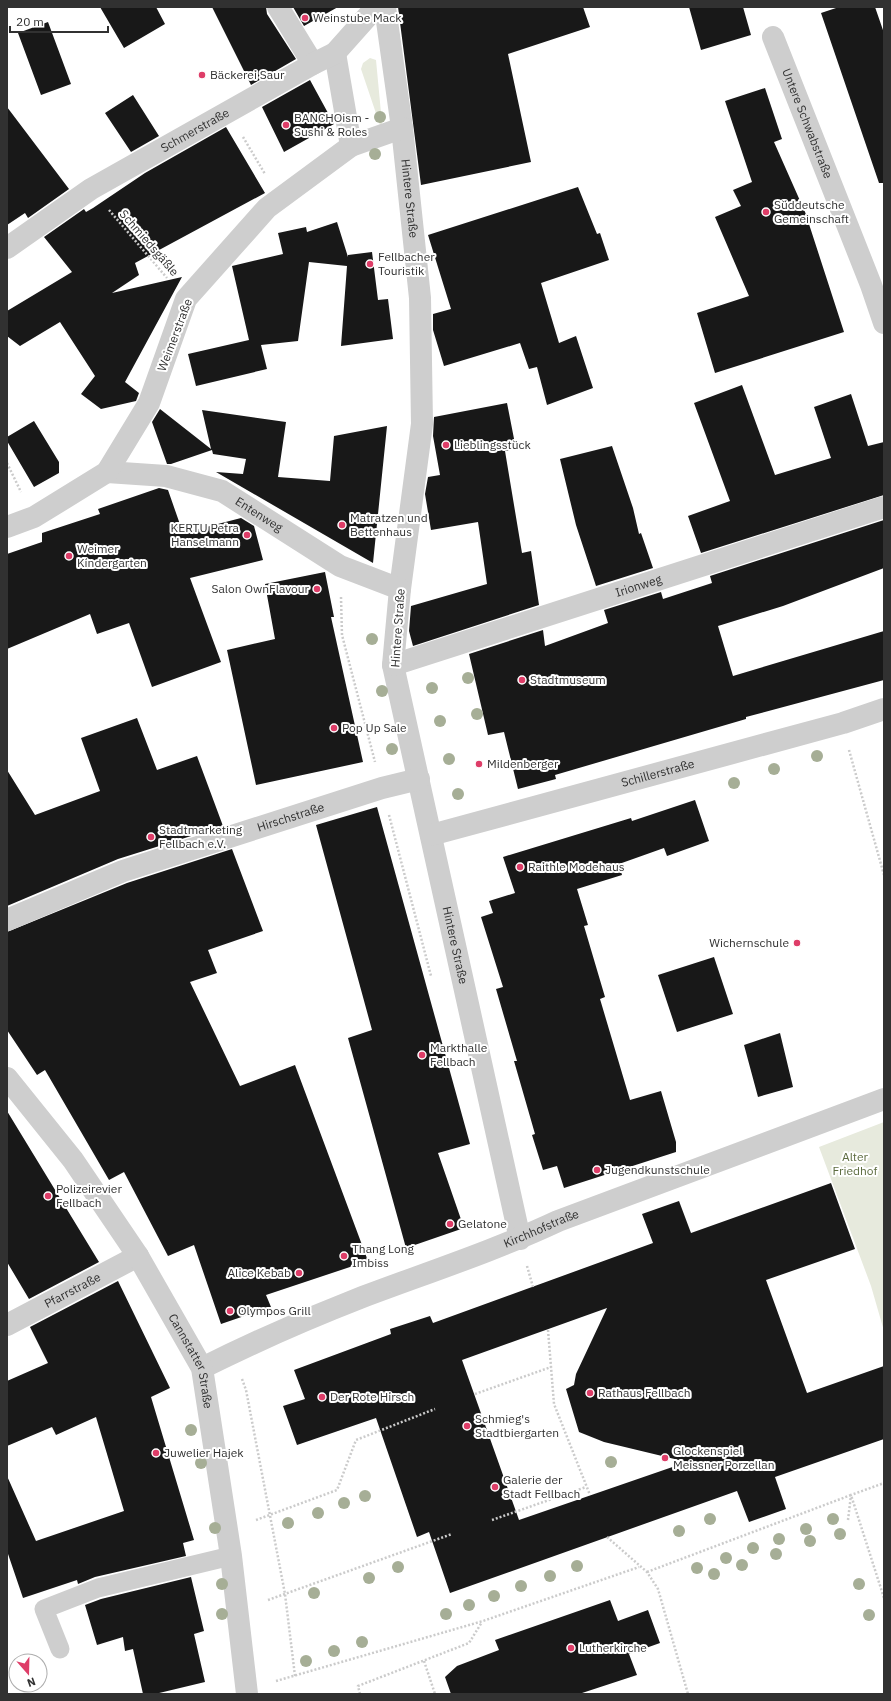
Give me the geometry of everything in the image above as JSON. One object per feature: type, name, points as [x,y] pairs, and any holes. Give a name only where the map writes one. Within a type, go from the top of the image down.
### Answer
[{"type":"street","points":[[278,7],[313,64]]},
{"type":"street","name":"Schmerstraße","points":[[7,248],[91,189],[335,53],[376,7]]},
{"type":"street","name":"Hintere Straße","points":[[385,7],[402,128],[420,298],[422,424],[400,589],[393,665],[520,1239]]},
{"type":"street","name":"Untere Schwabstraße","points":[[773,37],[877,282],[884,323]]},
{"type":"street","points":[[335,53],[351,146]]},
{"type":"street","name":"Weimerstraße","points":[[7,528],[34,517],[107,472],[149,404],[186,300],[267,208],[351,146],[402,128]]},
{"type":"street","name":"Entenweg","points":[[107,472],[166,476],[222,491],[340,566],[400,589]]},
{"type":"street","name":"Irionweg","points":[[393,665],[884,507]]},
{"type":"street","name":"Schillerstraße","points":[[430,835],[843,723],[884,709]]},
{"type":"street","name":"Hirschstraße","points":[[7,920],[123,871],[382,788],[419,780]]},
{"type":"street","name":"Cannstatter Straße","points":[[7,1078],[73,1160],[138,1256],[202,1368],[231,1556],[247,1694]]},
{"type":"street","name":"Kirchhofstraße","points":[[202,1368],[268,1336],[359,1299],[520,1239],[558,1221],[884,1099]]},
{"type":"street","name":"Pfarrstraße","points":[[7,1325],[138,1256]]},
{"type":"lane","points":[[60,1649],[44,1609],[98,1588],[231,1556]]},
{"type":"path","points":[[252,154],[256,161]]},
{"type":"path","name":"Schmiedsgäßle","points":[[104,205],[186,300]]},
{"type":"path","points":[[340,566],[342,635],[431,980]]},
{"type":"path","points":[[843,723],[842,724],[884,875]]},
{"type":"path","points":[[548,1330],[554,1404],[590,1495]]},
{"type":"path","points":[[232,1353],[246,1390],[285,1594],[295,1676]]},
{"type":"path","points":[[475,1394],[551,1367]]},
{"type":"path","points":[[256,1520],[337,1490],[356,1440],[436,1409]]},
{"type":"path","points":[[647,1572],[884,1483]]},
{"type":"path","points":[[492,1520],[586,1487]]},
{"type":"path","points":[[848,1520],[851,1495]]},
{"type":"path","points":[[851,1495],[884,1598]]},
{"type":"path","points":[[268,1600],[452,1534]]},
{"type":"path","points":[[607,1537],[639,1567],[647,1572],[658,1589],[688,1694]]},
{"type":"path","points":[[276,1681],[483,1621],[639,1567]]},
{"type":"path","points":[[360,1694],[358,1686],[469,1643],[483,1621]]},
{"type":"path","points":[[424,1661],[435,1694]]},
{"type":"green space","points":[[370,58],[376,60],[383,134],[361,69],[363,63]]},
{"type":"green space","name":"Alter Friedhof","points":[[884,1122],[884,1331],[871,1286],[819,1147]]},
{"type":"building","points":[[100,7],[156,7],[165,24],[124,48]]},
{"type":"building","points":[[212,7],[266,7],[267,14],[296,59],[251,85]]},
{"type":"building","name":"Weinstube Mack","points":[[293,7],[338,7],[304,26]]},
{"type":"building","points":[[398,7],[583,7],[590,27],[508,54],[531,162],[421,185]]},
{"type":"building","points":[[689,7],[743,7],[751,35],[701,50]]},
{"type":"building","points":[[839,7],[875,7],[884,33],[884,183],[879,183],[821,13]]},
{"type":"building","points":[[48,22],[71,84],[41,95],[18,33]]},
{"type":"building","name":"BANCHOism - Sushi & Roles","points":[[310,80],[334,124],[284,152],[262,107]]},
{"type":"building","points":[[765,88],[782,139],[774,142],[809,221],[844,332],[715,373],[697,313],[749,296],[715,217],[741,206],[733,190],[752,182],[725,101]]},
{"type":"building","points":[[133,95],[159,136],[131,152],[105,113]]},
{"type":"building","points":[[7,107],[69,189],[28,218],[25,213],[7,225]]},
{"type":"building","points":[[226,127],[265,193],[135,263],[139,275],[112,293],[182,277],[125,382],[139,393],[136,401],[101,409],[81,394],[95,376],[60,322],[20,346],[7,336],[7,311],[72,272],[44,237],[84,209],[86,212],[93,208],[145,173]]},
{"type":"building","points":[[578,187],[597,234],[600,233],[609,260],[541,283],[559,343],[576,336],[593,388],[547,405],[537,367],[529,369],[520,343],[444,366],[433,330],[433,314],[451,309],[428,235]]},
{"type":"building","points":[[337,222],[348,257],[348,255],[372,252],[378,300],[388,299],[393,339],[341,346],[347,266],[309,262],[298,341],[261,345],[267,369],[196,386],[188,354],[249,340],[232,266],[283,254],[278,233],[306,227],[307,232]]},
{"type":"building","points":[[742,385],[775,475],[831,458],[814,407],[851,394],[868,446],[884,442],[884,495],[701,553],[688,516],[730,501],[694,403]]},
{"type":"building","points":[[507,403],[516,449],[505,451],[522,553],[531,551],[539,605],[413,646],[409,631],[411,606],[487,584],[478,522],[431,530],[425,494],[428,477],[440,475],[433,436],[434,417]]},
{"type":"building","points":[[160,409],[211,449],[202,410],[286,422],[278,477],[330,481],[334,436],[387,426],[373,563],[216,472],[243,474],[246,459],[213,454],[212,450],[167,464],[152,422]]},
{"type":"building","points":[[34,421],[59,462],[59,473],[34,487],[7,441],[7,437]]},
{"type":"building","points":[[612,446],[633,508],[639,534],[641,533],[653,568],[596,586],[576,525],[560,459]]},
{"type":"building","points":[[159,488],[168,490],[183,533],[241,518],[254,526],[263,560],[190,578],[221,662],[152,687],[129,623],[97,634],[90,614],[7,649],[7,554],[42,542],[42,533],[100,514],[98,509]]},
{"type":"building","points":[[884,520],[884,568],[783,606],[718,626],[733,676],[884,631],[884,680],[746,717],[746,719],[555,775],[556,779],[518,789],[504,732],[488,735],[469,654],[543,630],[545,646],[608,623],[604,610],[661,592],[663,599],[712,583],[710,576]]},
{"type":"building","points":[[325,572],[334,617],[331,617],[363,762],[256,785],[227,650],[275,639],[265,584]]},
{"type":"building","points":[[137,718],[157,770],[197,756],[223,826],[118,859],[7,906],[7,770],[35,815],[100,791],[81,738]]},
{"type":"building","points":[[695,800],[709,841],[667,856],[664,848],[619,864],[622,875],[577,889],[588,925],[584,926],[605,997],[600,999],[630,1100],[661,1091],[676,1142],[676,1152],[564,1188],[557,1166],[543,1170],[532,1135],[535,1134],[514,1061],[517,1061],[496,989],[503,987],[481,917],[493,913],[489,901],[515,893],[503,857],[631,818],[632,821]]},
{"type":"building","points":[[377,807],[470,1144],[438,1153],[464,1228],[406,1248],[348,1038],[372,1030],[316,825]]},
{"type":"building","points":[[232,849],[263,931],[208,950],[217,973],[190,982],[240,1086],[295,1065],[368,1261],[266,1295],[271,1307],[221,1324],[194,1245],[168,1256],[124,1172],[109,1180],[45,1070],[37,1075],[7,1030],[7,932],[127,883]]},
{"type":"building","points":[[714,957],[733,1014],[677,1032],[658,975]]},
{"type":"building","points":[[780,1033],[793,1087],[758,1097],[744,1045]]},
{"type":"building","points":[[7,1111],[99,1262],[29,1299],[7,1262]]},
{"type":"building","points":[[831,1183],[855,1249],[766,1280],[807,1393],[884,1366],[884,1439],[775,1477],[786,1509],[749,1522],[737,1491],[450,1593],[429,1532],[417,1537],[376,1418],[297,1445],[283,1406],[305,1399],[294,1370],[391,1334],[390,1329],[430,1316],[433,1323],[653,1243],[642,1214],[679,1201],[691,1233]],"holes":[[[607,1308],[576,1374],[574,1385],[566,1389],[579,1432],[604,1442],[687,1462],[519,1520],[462,1360]]]},
{"type":"building","points":[[118,1281],[170,1388],[151,1397],[194,1540],[183,1543],[186,1556],[95,1577],[78,1584],[77,1580],[23,1598],[7,1551],[7,1476],[36,1541],[124,1511],[96,1417],[56,1435],[52,1427],[7,1446],[7,1381],[48,1363],[30,1327]]},
{"type":"building","points":[[191,1577],[204,1631],[194,1634],[205,1682],[155,1694],[143,1694],[133,1649],[125,1651],[123,1637],[97,1645],[85,1605],[101,1599]]},
{"type":"building","name":"Lutherkirche","points":[[610,1600],[618,1621],[648,1610],[660,1643],[629,1654],[637,1675],[579,1694],[451,1694],[445,1677],[457,1666],[499,1650],[495,1640]]},
{"type":"place","name":"Weinstube Mack","points":[[305,18]]},
{"type":"place","name":"Bäckerei Saur","points":[[202,75]]},
{"type":"place","name":"BANCHOism - Sushi & Roles","points":[[286,125]]},
{"type":"place","name":"Süddeutsche Gemeinschaft","points":[[766,212]]},
{"type":"place","name":"Fellbacher Touristik","points":[[370,264]]},
{"type":"place","name":"Lieblingsstück","points":[[446,445]]},
{"type":"place","name":"Matratzen und Bettenhaus","points":[[342,525]]},
{"type":"place","name":"KERTU Petra Hanselmann","points":[[247,535]]},
{"type":"place","name":"Weimer Kindergarten","points":[[69,556]]},
{"type":"place","name":"Salon OwnFlavour","points":[[317,589]]},
{"type":"place","name":"Stadtmuseum","points":[[522,680]]},
{"type":"place","name":"Pop Up Sale","points":[[334,728]]},
{"type":"place","name":"Mildenberger","points":[[479,764]]},
{"type":"place","name":"Stadtmarketing Fellbach e.V.","points":[[151,837]]},
{"type":"place","name":"Raithle Modehaus","points":[[520,867]]},
{"type":"place","name":"Wichernschule","points":[[797,943]]},
{"type":"place","name":"Markthalle Fellbach","points":[[422,1055]]},
{"type":"place","name":"Jugendkunstschule","points":[[597,1170]]},
{"type":"place","name":"Polizeirevier Fellbach","points":[[48,1196]]},
{"type":"place","name":"Gelatone","points":[[450,1224]]},
{"type":"place","name":"Thang Long Imbiss","points":[[344,1256]]},
{"type":"place","name":"Alice Kebab","points":[[299,1273]]},
{"type":"place","name":"Olympos Grill","points":[[230,1311]]},
{"type":"place","name":"Rathaus Fellbach","points":[[590,1393]]},
{"type":"place","name":"Der Rote Hirsch","points":[[322,1397]]},
{"type":"place","name":"Schmieg's Stadtbiergarten","points":[[467,1426]]},
{"type":"place","name":"Juwelier Hajek","points":[[156,1453]]},
{"type":"place","name":"Glockenspiel Meissner Porzellan","points":[[665,1458]]},
{"type":"place","name":"Galerie der Stadt Fellbach","points":[[495,1487]]},
{"type":"place","name":"Lutherkirche","points":[[571,1648]]}]
